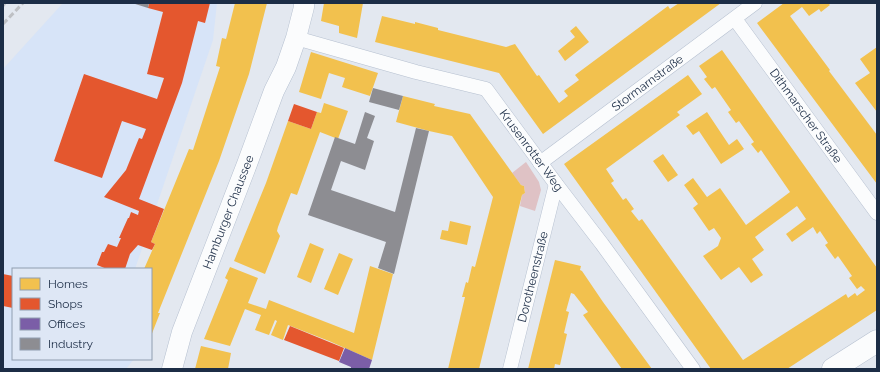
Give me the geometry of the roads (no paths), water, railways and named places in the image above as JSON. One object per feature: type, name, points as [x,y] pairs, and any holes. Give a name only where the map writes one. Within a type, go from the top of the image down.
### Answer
[{"type":"highway","points":[[833,369],[877,342]]},
{"type":"main road","name":"Hamburger Chaussee","points":[[274,91],[273,67],[292,3]]},
{"type":"main road","name":"Hamburger Chaussee","points":[[172,369],[182,332],[274,91],[286,67],[296,38],[304,3]]},
{"type":"main road","name":"Hamburger Chaussee","points":[[160,369],[182,332]]},
{"type":"street","name":"Stormarnstraße","points":[[540,163],[755,3]]},
{"type":"street","name":"Dithmarscher Straße","points":[[735,19],[877,213]]},
{"type":"street","name":"Krusenrotter Weg","points":[[296,38],[416,72],[486,89],[693,369]]},
{"type":"street","name":"Dorotheenstraße","points":[[510,369],[556,184]]},
{"type":"railway","points":[[3,24],[23,3]]}]
